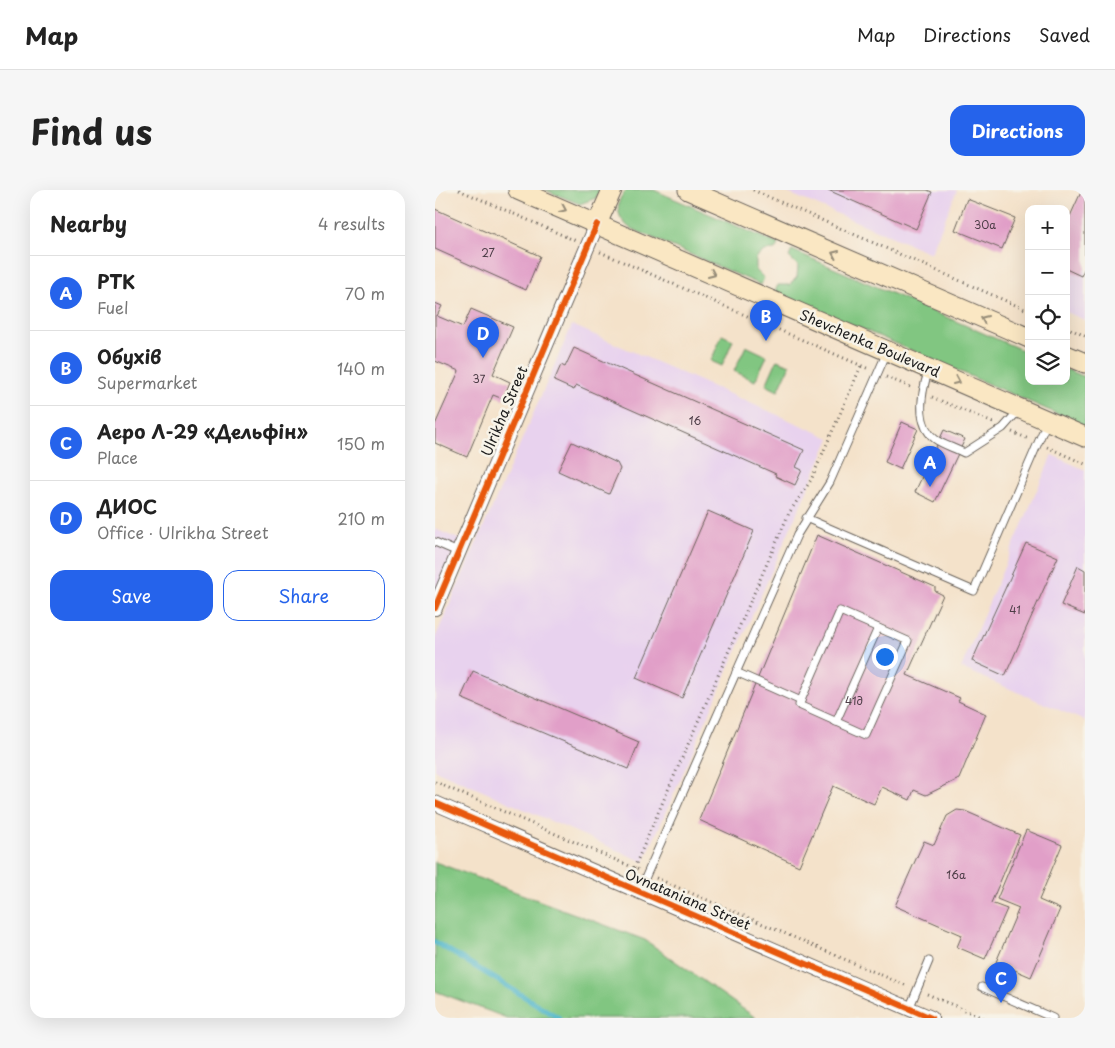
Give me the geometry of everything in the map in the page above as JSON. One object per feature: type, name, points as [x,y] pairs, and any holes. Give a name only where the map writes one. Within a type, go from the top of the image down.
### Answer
[{"type":"main road","name":"Shevchenka Boulevard","points":[[518,190],[1085,437]]},
{"type":"main road","points":[[597,224],[612,190]]},
{"type":"main road","points":[[688,190],[1025,336]]},
{"type":"main road","points":[[1070,356],[1085,363]]},
{"type":"street","name":"Ulrikha Street","points":[[435,608],[597,224]]},
{"type":"street","name":"Ovnataniana Street","points":[[435,803],[931,1018]]},
{"type":"lane","points":[[639,892],[806,518],[829,482],[887,351]]},
{"type":"lane","points":[[929,369],[921,392],[922,419],[934,439],[964,452],[1003,428],[1021,409]]},
{"type":"lane","points":[[806,518],[974,592],[1047,421]]},
{"type":"lane","points":[[435,542],[458,552]]},
{"type":"lane","points":[[840,611],[878,628],[908,640],[866,735],[799,706],[840,611]]},
{"type":"lane","points":[[836,722],[878,628]]},
{"type":"lane","points":[[736,672],[801,700]]},
{"type":"lane","points":[[909,1008],[929,961]]},
{"type":"lane","points":[[982,987],[1053,1018]]},
{"type":"path","points":[[459,190],[1085,464]]},
{"type":"path","points":[[753,190],[1025,309]]},
{"type":"path","points":[[1070,329],[1085,336]]},
{"type":"path","points":[[634,868],[789,513],[811,480],[861,366]]},
{"type":"path","points":[[435,782],[983,1018]]},
{"type":"shaded area","points":[[781,190],[957,190],[931,253]]},
{"type":"shaded area","points":[[1085,190],[1085,320],[1070,314],[1070,222]]},
{"type":"shaded area","points":[[572,325],[830,438],[644,862],[435,770],[435,638]]},
{"type":"shaded area","points":[[1052,455],[1085,470],[1085,721],[961,668]]},
{"type":"shaded area","points":[[435,529],[463,541],[435,599]]},
{"type":"green space","points":[[545,190],[601,190],[596,198],[580,204]]},
{"type":"green space","points":[[627,190],[654,190],[778,244],[775,250],[764,251],[756,258],[756,270],[764,278],[761,285],[630,228],[625,224],[618,209],[620,199]]},
{"type":"green space","points":[[792,250],[1025,351],[1025,385],[1070,385],[1070,371],[1085,377],[1085,426],[775,291],[778,285],[789,285],[797,277],[798,266],[789,257]]},
{"type":"green space","points":[[722,335],[733,340],[722,366],[711,361]]},
{"type":"green space","points":[[746,346],[767,356],[755,381],[734,371]]},
{"type":"green space","points":[[777,360],[790,365],[778,391],[766,385]]},
{"type":"green space","points":[[435,862],[645,940],[756,1018],[507,1018],[435,991]]},
{"type":"building","points":[[828,190],[927,190],[932,192],[916,229]]},
{"type":"building","points":[[1082,190],[1085,190],[1085,268],[1081,276],[1070,271],[1070,216]]},
{"type":"building","points":[[967,199],[1015,218],[1002,249],[955,230]]},
{"type":"building","points":[[435,209],[540,256],[526,290],[435,249]]},
{"type":"building","points":[[435,303],[442,306],[437,316],[463,327],[471,309],[513,327],[493,374],[510,382],[503,399],[493,395],[467,457],[435,443],[435,425],[459,371],[435,361]]},
{"type":"building","points":[[574,348],[804,450],[796,467],[802,470],[795,485],[775,476],[776,474],[576,385],[574,390],[554,381],[561,365],[565,367]]},
{"type":"building","points":[[902,422],[918,429],[900,469],[885,462]]},
{"type":"building","points":[[944,430],[965,439],[935,502],[915,492]]},
{"type":"building","points":[[572,442],[617,463],[620,469],[609,494],[558,471]]},
{"type":"building","points":[[708,511],[754,531],[682,698],[636,678]]},
{"type":"building","points":[[817,535],[935,587],[935,591],[943,595],[907,675],[960,698],[958,701],[986,714],[959,779],[926,795],[914,790],[910,800],[882,787],[874,804],[833,786],[799,866],[699,820]]},
{"type":"building","points":[[1026,543],[1058,557],[1005,676],[972,661]]},
{"type":"building","points":[[1078,566],[1085,570],[1085,615],[1061,605]]},
{"type":"building","points":[[473,671],[639,742],[628,769],[461,698]]},
{"type":"building","points":[[957,810],[965,811],[1020,835],[991,903],[1007,909],[985,959],[957,947],[962,935],[895,906],[924,841],[934,845],[947,816]]},
{"type":"building","points":[[1026,830],[1062,845],[1039,900],[1060,909],[1031,977],[996,962],[1019,908],[997,899]]},
{"type":"waterway","points":[[435,942],[559,1018]]},
{"type":"cycle path","points":[[435,608],[597,224]]},
{"type":"cycle path","points":[[435,803],[931,1018]]},
{"type":"place","name":"Обухів","points":[[766,341]]},
{"type":"place","name":"ДИОС","points":[[483,358]]},
{"type":"place","name":"РТК","points":[[930,487]]},
{"type":"place","name":"Аеро Л-29 «Дельфін»","points":[[1001,1003]]}]
